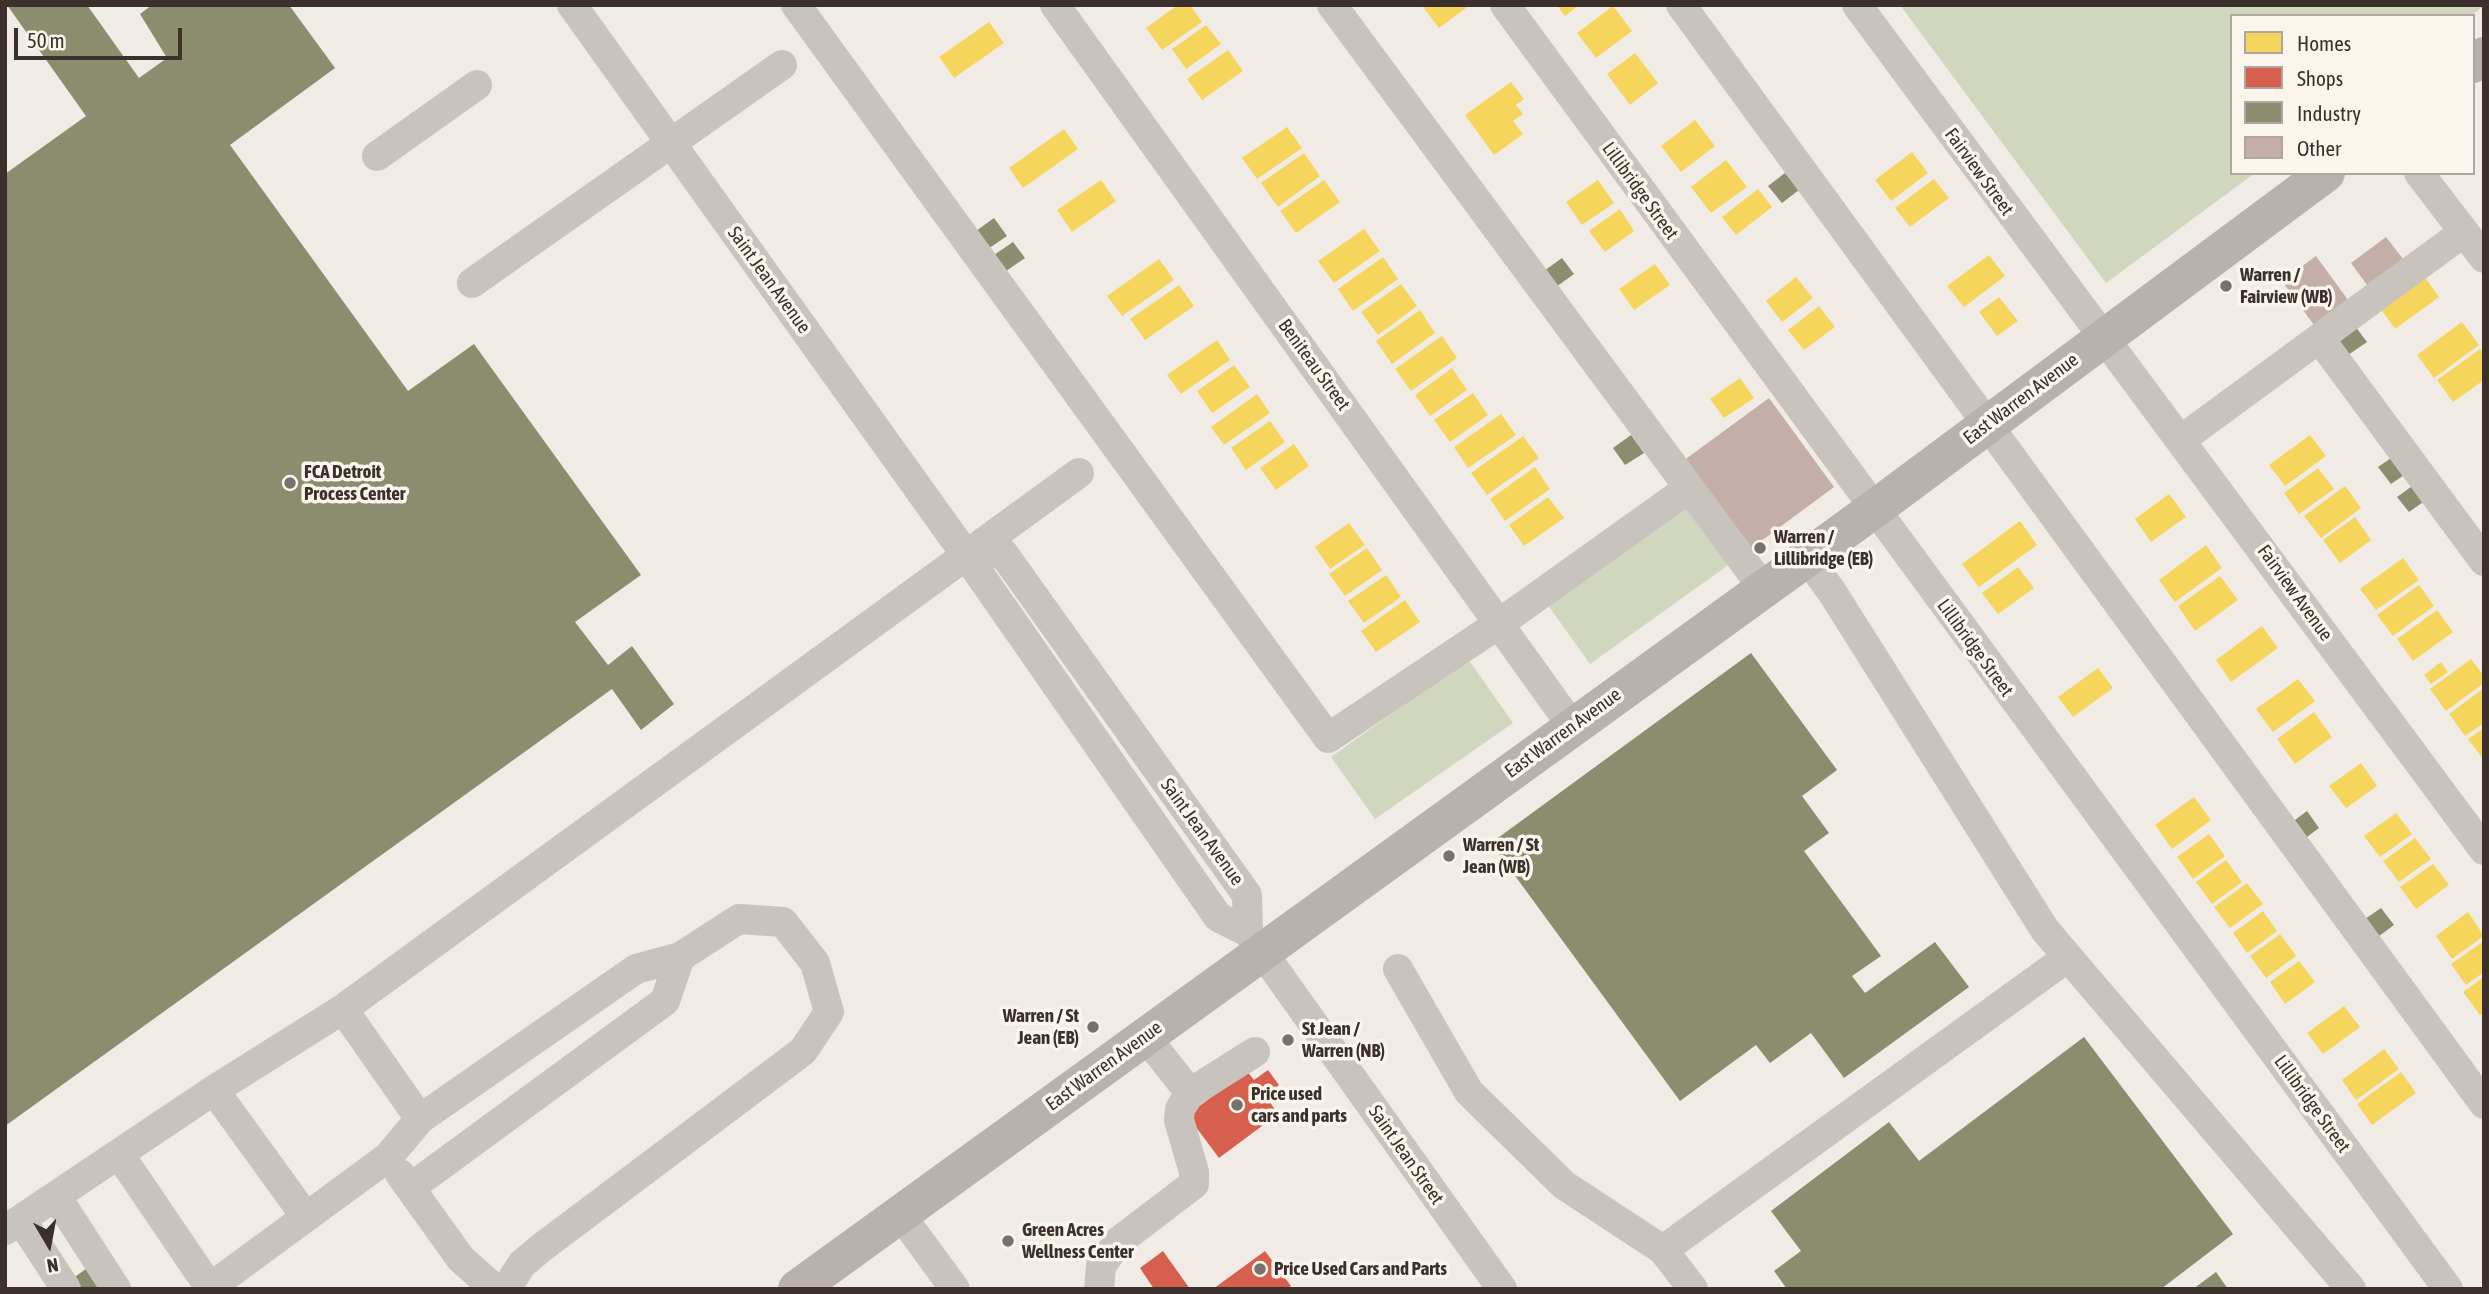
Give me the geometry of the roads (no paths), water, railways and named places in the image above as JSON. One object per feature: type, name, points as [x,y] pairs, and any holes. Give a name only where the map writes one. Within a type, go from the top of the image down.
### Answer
[{"type":"main road","name":"East Warren Avenue","points":[[797,1289],[1146,1036],[1254,943],[1572,726],[1764,589],[2323,175]]},
{"type":"street","name":"Saint Jean Avenue","points":[[572,5],[966,555],[1218,917],[1254,943]]},
{"type":"street","points":[[796,5],[1328,738],[1500,623],[1689,488]]},
{"type":"street","name":"Beniteau Street","points":[[1055,5],[1572,726]]},
{"type":"street","points":[[1332,5],[1764,589]]},
{"type":"street","name":"Lillibridge Street","points":[[1505,5],[1873,510],[2448,1289]]},
{"type":"street","points":[[1681,5],[2484,1104]]},
{"type":"street","name":"Fairview Street","points":[[1857,5],[2102,339]]},
{"type":"street","points":[[472,283],[782,65]]},
{"type":"street","points":[[377,156],[477,85]]},
{"type":"street","points":[[2421,175],[2484,258]]},
{"type":"street","points":[[2182,439],[2464,232]]},
{"type":"street","name":"Fairview Avenue","points":[[2102,339],[2182,439],[2484,850]]},
{"type":"street","points":[[2320,339],[2484,561]]},
{"type":"street","points":[[66,1289],[13,1225],[214,1090],[344,1009],[1079,473]]},
{"type":"street","points":[[1807,558],[1832,592],[2045,930],[2351,1289]]},
{"type":"street","points":[[119,1154],[209,1288],[242,1279],[306,1217],[388,1157],[420,1119],[636,969],[680,957],[739,919],[783,922],[815,963],[829,1012],[803,1051],[541,1248],[522,1264],[506,1289]]},
{"type":"street","name":"Saint Jean Street","points":[[1254,943],[1502,1289]]},
{"type":"street","points":[[410,1188],[665,1001],[680,957]]},
{"type":"street","points":[[1663,1250],[2068,957]]},
{"type":"street","points":[[1398,969],[1469,1092],[1564,1185],[1663,1250],[1693,1289]]},
{"type":"street","points":[[344,1009],[420,1119]]},
{"type":"street","points":[[1146,1036],[1190,1093]]},
{"type":"street","points":[[1099,1289],[1101,1266],[1118,1242],[1194,1184],[1194,1172],[1179,1120],[1180,1109],[1190,1093],[1255,1052]]},
{"type":"street","points":[[214,1090],[306,1217]]},
{"type":"street","points":[[388,1157],[461,1259],[495,1289]]},
{"type":"street","points":[[56,1196],[116,1289]]},
{"type":"street","points":[[900,1214],[955,1289]]},
{"type":"place","name":"Warren / Fairview (WB)","points":[[2226,286]]},
{"type":"place","name":"FCA Detroit Process Center","points":[[290,483]]},
{"type":"place","name":"Warren / Lillibridge (EB)","points":[[1760,548]]},
{"type":"place","name":"Warren / St Jean (WB)","points":[[1449,856]]},
{"type":"place","name":"Warren / St Jean (EB)","points":[[1093,1027]]},
{"type":"place","name":"St Jean / Warren (NB)","points":[[1288,1040]]},
{"type":"place","name":"Price used cars and parts","points":[[1237,1105]]},
{"type":"place","name":"Green Acres Wellness Center","points":[[1008,1241]]},
{"type":"place","name":"Price Used Cars and Parts","points":[[1260,1269]]}]
